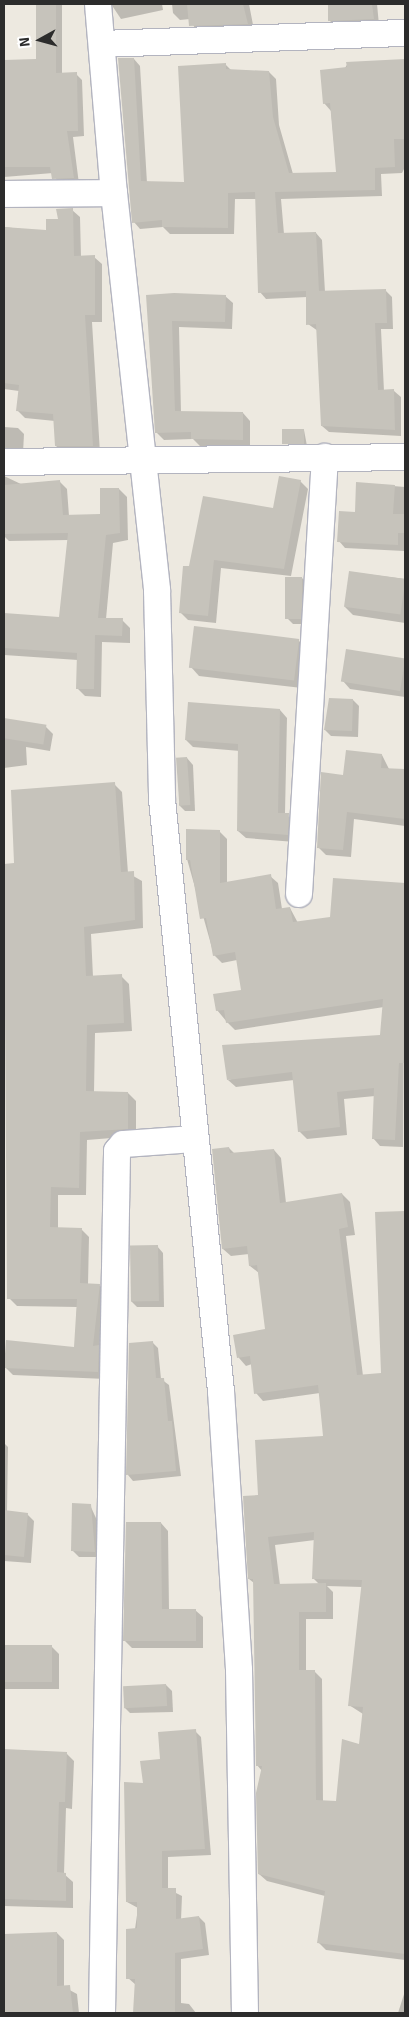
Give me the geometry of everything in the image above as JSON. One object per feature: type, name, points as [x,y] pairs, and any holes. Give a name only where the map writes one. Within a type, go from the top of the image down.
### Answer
[{"type":"street","points":[[98,4],[114,193],[145,460],[157,590],[162,799],[221,1391],[239,1670],[245,2013]]},
{"type":"street","points":[[102,44],[405,33]]},
{"type":"street","points":[[4,194],[114,193]]},
{"type":"street","points":[[299,894],[325,457]]},
{"type":"street","points":[[4,462],[405,457]]},
{"type":"street","points":[[102,2013],[117,1151],[123,1144],[195,1139]]},
{"type":"building","points":[[36,4],[56,4],[56,73],[77,72],[78,131],[67,131],[74,178],[52,179],[50,167],[4,167],[4,60],[36,59]]},
{"type":"building","points":[[187,4],[243,4],[248,24],[189,26]]},
{"type":"building","points":[[328,4],[372,4],[374,19],[328,21]]},
{"type":"building","points":[[118,58],[134,58],[141,181],[184,182],[178,66],[226,63],[226,69],[269,71],[273,117],[289,173],[336,172],[330,103],[323,104],[320,70],[347,67],[346,62],[405,59],[405,139],[394,139],[395,167],[375,168],[375,190],[275,192],[278,233],[316,232],[319,291],[386,289],[387,323],[375,323],[378,390],[394,389],[395,430],[321,426],[316,324],[306,325],[306,291],[258,293],[255,192],[228,193],[228,228],[162,227],[162,220],[132,223]]},
{"type":"building","points":[[73,208],[74,256],[95,255],[95,315],[85,315],[93,446],[55,446],[53,414],[16,411],[19,385],[4,383],[4,227],[46,230],[46,219],[58,219],[56,209]]},
{"type":"building","points":[[174,293],[226,295],[225,322],[172,321],[175,411],[243,412],[243,440],[191,439],[191,432],[155,433],[146,295]]},
{"type":"building","points":[[282,429],[304,429],[304,444],[282,444]]},
{"type":"building","points":[[279,476],[301,480],[284,569],[214,560],[208,616],[179,613],[183,566],[189,566],[203,496],[273,508]]},
{"type":"building","points":[[60,480],[63,515],[100,514],[100,488],[119,488],[120,533],[106,535],[98,618],[123,618],[122,636],[95,635],[94,689],[76,689],[77,653],[4,648],[4,613],[59,617],[68,533],[4,534],[4,485]]},
{"type":"building","points":[[356,482],[395,485],[393,514],[405,514],[405,533],[398,533],[398,545],[337,542],[339,511],[355,512]]},
{"type":"building","points":[[349,571],[405,579],[400,615],[344,607]]},
{"type":"building","points":[[285,577],[302,577],[302,619],[285,619]]},
{"type":"building","points":[[194,626],[299,639],[294,681],[189,668]]},
{"type":"building","points":[[346,649],[405,658],[400,691],[341,682]]},
{"type":"building","points":[[329,698],[353,699],[352,731],[324,730]]},
{"type":"building","points":[[188,702],[280,709],[278,813],[289,813],[288,835],[237,831],[238,744],[185,740]]},
{"type":"building","points":[[4,718],[46,725],[43,744],[4,738]]},
{"type":"building","points":[[346,750],[382,754],[381,768],[405,769],[405,819],[347,812],[343,850],[317,848],[321,772],[343,775]]},
{"type":"building","points":[[187,757],[190,805],[179,806],[176,758]]},
{"type":"building","points":[[115,782],[121,872],[134,871],[135,920],[84,927],[86,976],[122,974],[124,1023],[87,1025],[86,1091],[128,1092],[128,1129],[80,1132],[79,1188],[51,1187],[50,1227],[82,1228],[80,1283],[100,1284],[93,1346],[99,1345],[98,1372],[4,1368],[6,1340],[74,1347],[77,1299],[7,1299],[4,864],[14,863],[11,790]]},
{"type":"building","points":[[186,829],[220,830],[220,883],[271,874],[276,909],[290,907],[293,922],[330,917],[333,878],[405,883],[405,1063],[399,1063],[395,1140],[372,1139],[374,1088],[337,1092],[340,1127],[298,1132],[292,1072],[227,1080],[222,1045],[380,1035],[383,999],[226,1023],[224,1010],[216,1011],[213,994],[241,990],[235,952],[213,956],[206,918],[200,919],[190,860],[186,860]]},
{"type":"building","points":[[229,1147],[230,1153],[274,1149],[280,1203],[342,1193],[348,1227],[339,1229],[357,1375],[381,1373],[375,1212],[405,1211],[405,1954],[317,1943],[325,1891],[258,1874],[256,1793],[262,1766],[256,1766],[253,1579],[248,1579],[243,1496],[258,1495],[255,1440],[323,1436],[318,1385],[254,1394],[250,1356],[237,1358],[233,1335],[265,1329],[257,1265],[249,1266],[247,1246],[222,1249],[212,1149]],"holes":[[[314,1532],[312,1579],[362,1580],[348,1706],[363,1707],[359,1744],[342,1739],[336,1801],[316,1800],[315,1670],[299,1670],[299,1612],[326,1612],[326,1583],[274,1584],[268,1537]]]},
{"type":"building","points":[[130,1245],[158,1245],[159,1301],[131,1301]]},
{"type":"building","points":[[153,1341],[156,1378],[164,1378],[168,1421],[172,1421],[176,1471],[126,1475],[129,1343]]},
{"type":"building","points":[[72,1503],[91,1504],[95,1552],[71,1551]]},
{"type":"building","points":[[4,1510],[28,1513],[24,1557],[4,1555]]},
{"type":"building","points":[[126,1522],[161,1522],[162,1609],[196,1609],[196,1641],[123,1641]]},
{"type":"building","points":[[4,1645],[52,1645],[52,1682],[4,1682]]},
{"type":"building","points":[[166,1684],[167,1706],[124,1708],[123,1686]]},
{"type":"building","points":[[196,1729],[205,1849],[162,1851],[162,1888],[176,1888],[176,1919],[199,1916],[203,1949],[175,1953],[175,2013],[133,2013],[135,1979],[126,1979],[126,1929],[137,1928],[137,1902],[126,1902],[124,1782],[143,1783],[140,1761],[160,1759],[158,1732]]},
{"type":"building","points":[[4,1749],[67,1752],[65,1802],[59,1802],[57,1872],[66,1873],[66,1901],[4,1899]]},
{"type":"building","points":[[57,1932],[57,1986],[70,1985],[73,2013],[4,2013],[4,1934]]}]
